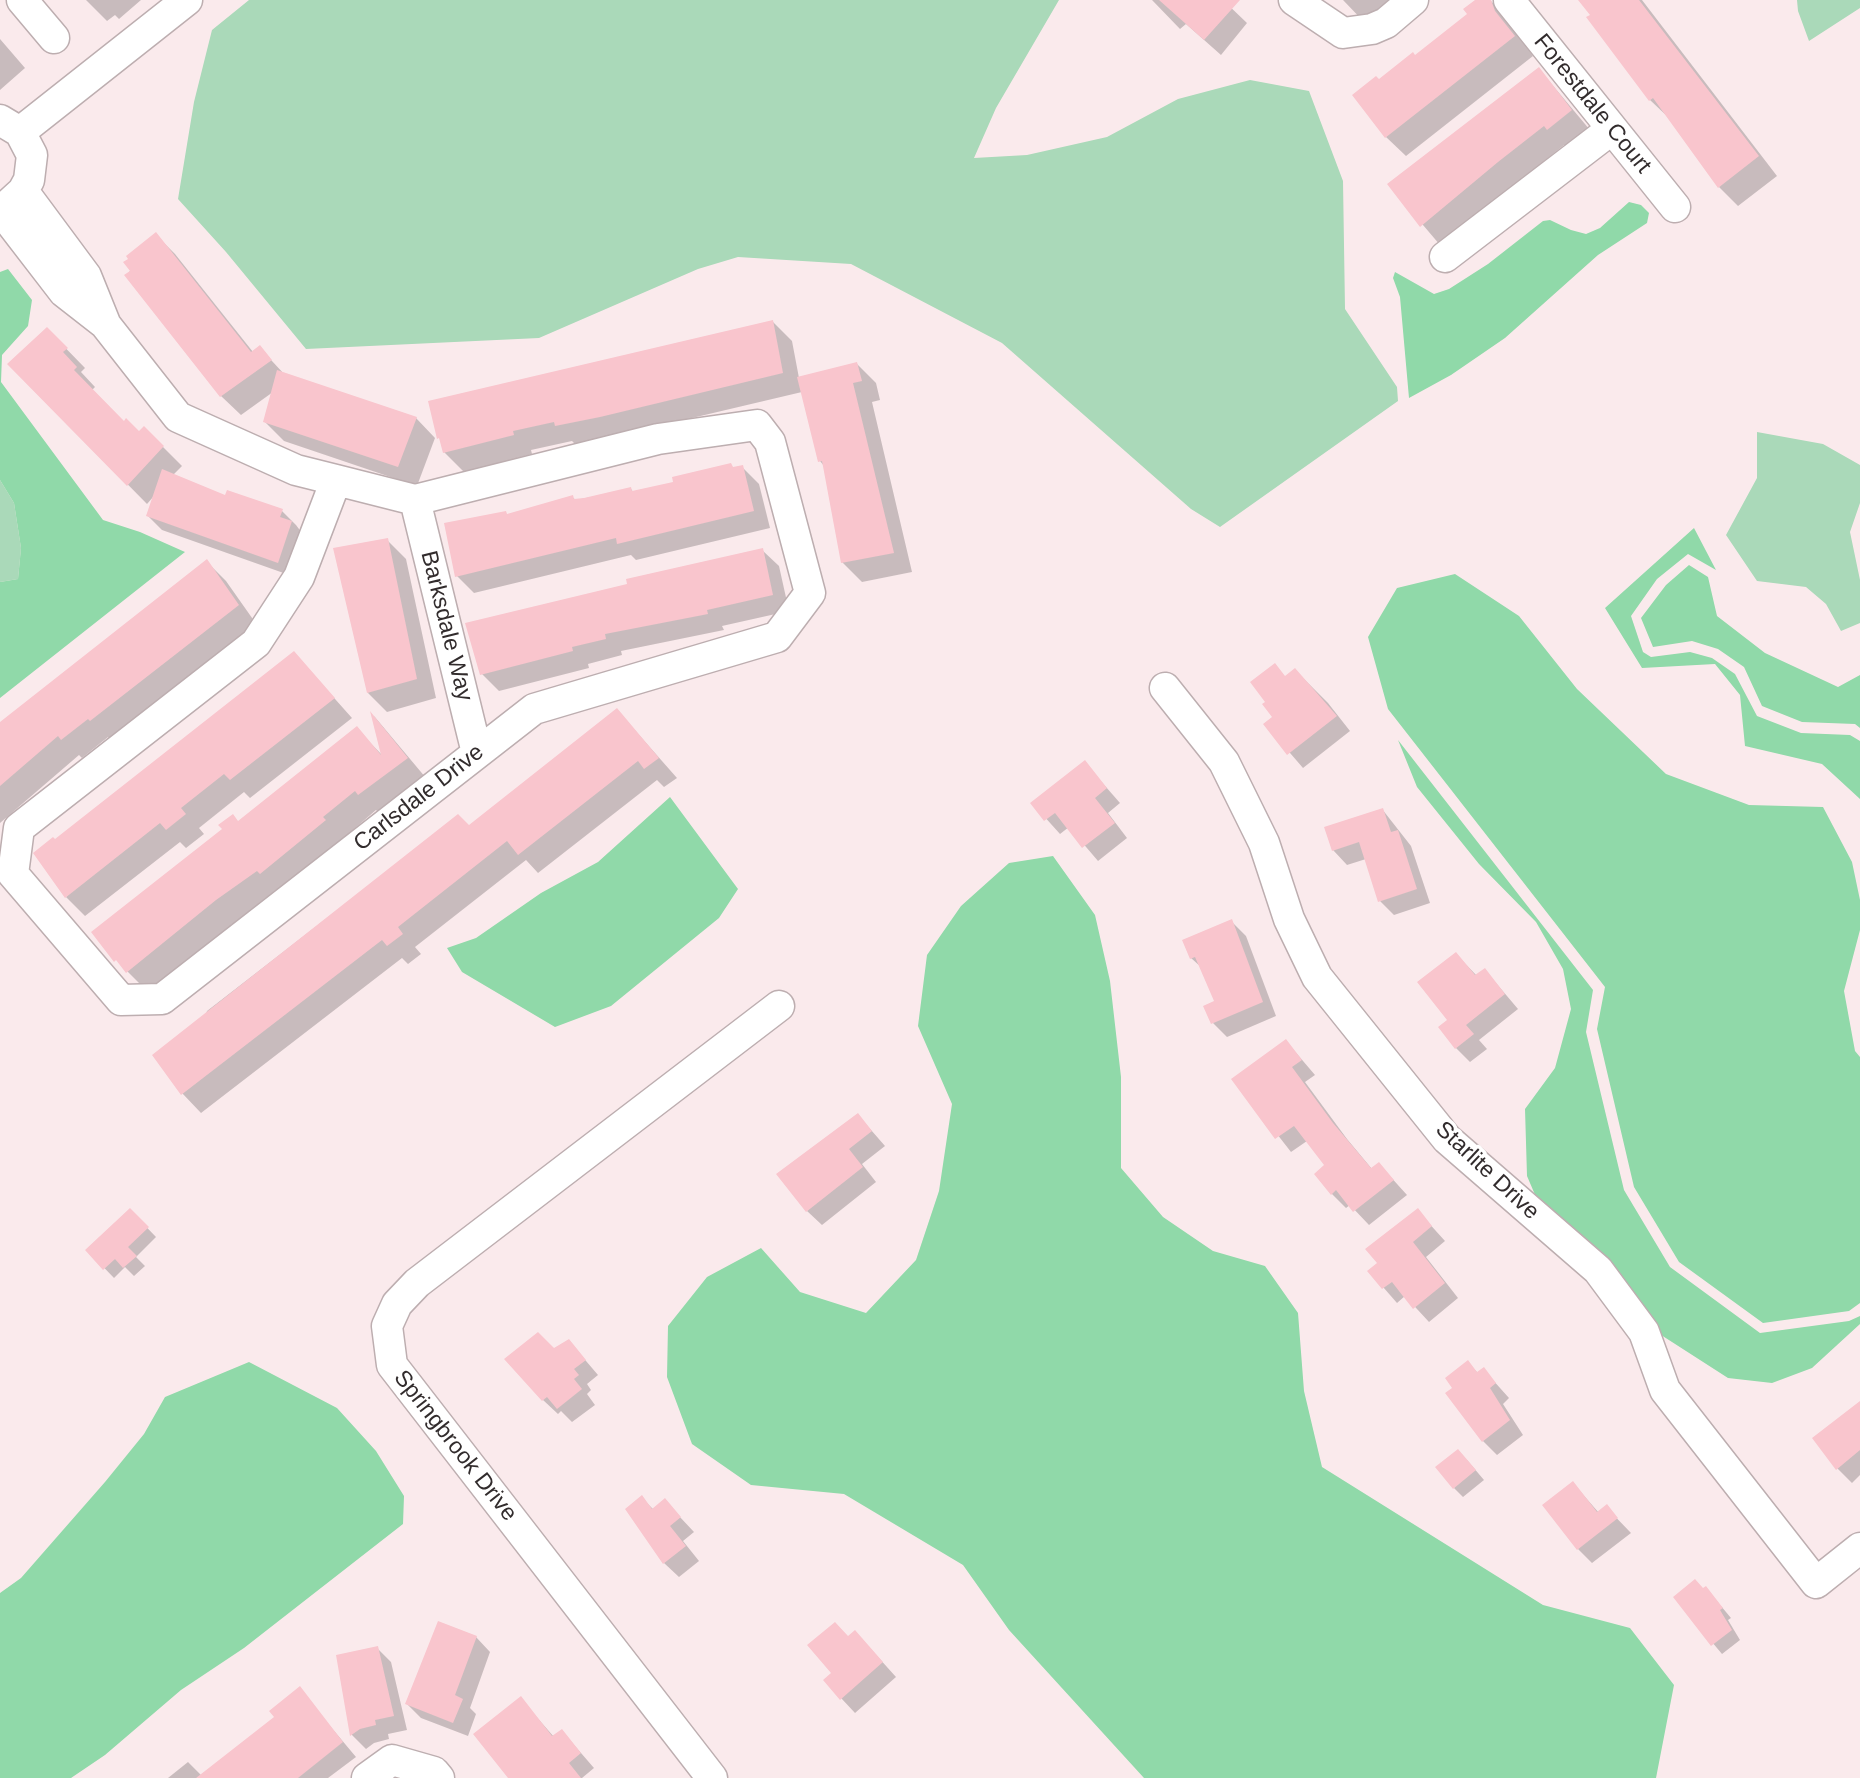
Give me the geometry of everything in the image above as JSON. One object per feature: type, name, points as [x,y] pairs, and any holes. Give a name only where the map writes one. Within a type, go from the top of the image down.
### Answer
[{"type":"street","points":[[22,0],[54,38]]},
{"type":"street","points":[[8,203],[32,168],[32,155],[10,126],[187,0]]},
{"type":"street","points":[[1294,0],[1343,33],[1372,29],[1386,23],[1413,0]]},
{"type":"street","name":"Forestdale Court","points":[[1509,0],[1675,207]]},
{"type":"street","points":[[1445,257],[1612,129]]},
{"type":"street","name":"Carlsdale Drive","points":[[8,203],[56,259],[64,292],[105,324],[178,416],[296,470],[336,480],[415,500],[658,439],[757,425],[770,442],[810,593],[777,637],[534,709],[162,999],[121,1000],[13,874],[19,828],[256,643],[299,577],[336,480]]},
{"type":"street","name":"Barksdale Way","points":[[415,500],[477,753]]},
{"type":"street","name":"Starlite Drive","points":[[1165,688],[1224,762],[1264,843],[1289,919],[1317,977],[1447,1139],[1598,1270],[1644,1332],[1665,1390],[1816,1583],[1860,1548]]},
{"type":"street","name":"Springbrook Drive","points":[[712,1778],[392,1365],[387,1326],[390,1314],[417,1283],[779,1006]]},
{"type":"street","points":[[367,1778],[392,1760],[434,1772],[439,1778]]},
{"type":"shaded area","points":[[249,0],[1059,0],[996,108],[974,158],[1027,155],[1107,137],[1178,99],[1250,80],[1309,91],[1343,181],[1345,309],[1397,387],[1398,401],[1220,527],[1191,509],[1002,343],[851,264],[738,257],[698,269],[539,338],[306,349],[226,252],[178,199],[194,102],[212,30]]},
{"type":"shaded area","points":[[1797,0],[1860,0],[1860,8],[1809,41],[1798,11]]},
{"type":"shaded area","points":[[1629,202],[1641,205],[1649,213],[1647,223],[1598,255],[1505,338],[1451,375],[1409,398],[1400,297],[1393,278],[1395,272],[1434,294],[1449,289],[1488,264],[1543,221],[1550,220],[1586,234],[1600,228]]},
{"type":"shaded area","points":[[8,269],[32,300],[28,326],[2,355],[1,382],[103,520],[140,532],[185,552],[0,698],[0,582],[18,579],[21,548],[14,503],[0,480],[0,272]]},
{"type":"shaded area","points":[[1757,432],[1823,444],[1860,465],[1860,503],[1850,532],[1860,580],[1860,623],[1841,631],[1826,604],[1806,587],[1757,581],[1726,535],[1757,478]]},
{"type":"shaded area","points":[[0,480],[14,503],[21,548],[18,579],[0,582]]},
{"type":"shaded area","points":[[1694,528],[1716,570],[1688,554],[1657,579],[1631,616],[1643,652],[1651,657],[1690,652],[1712,658],[1735,674],[1757,716],[1801,733],[1850,735],[1860,741],[1860,799],[1822,764],[1745,746],[1740,695],[1715,664],[1642,668],[1605,608]]},
{"type":"shaded area","points":[[1689,565],[1708,577],[1717,616],[1765,653],[1838,687],[1860,675],[1860,728],[1855,724],[1802,722],[1762,706],[1744,667],[1718,649],[1692,641],[1653,647],[1641,618],[1666,585]]},
{"type":"shaded area","points":[[1455,574],[1519,616],[1577,689],[1666,774],[1749,805],[1823,807],[1852,862],[1860,900],[1860,930],[1844,991],[1855,1051],[1860,1057],[1860,1303],[1849,1311],[1763,1323],[1679,1262],[1634,1187],[1597,1029],[1605,987],[1388,709],[1368,637],[1397,588]]},
{"type":"shaded area","points":[[1398,740],[1593,990],[1586,1032],[1624,1190],[1670,1267],[1760,1333],[1849,1321],[1860,1316],[1860,1324],[1812,1368],[1772,1383],[1728,1378],[1658,1333],[1539,1204],[1527,1176],[1525,1109],[1555,1068],[1571,1009],[1563,969],[1536,922],[1479,864],[1417,787]]},
{"type":"shaded area","points":[[670,797],[738,889],[719,918],[611,1006],[555,1027],[462,972],[447,948],[476,938],[541,893],[598,862]]},
{"type":"shaded area","points":[[1053,856],[1095,915],[1110,981],[1121,1077],[1121,1168],[1163,1217],[1213,1251],[1265,1266],[1298,1313],[1304,1391],[1322,1467],[1543,1605],[1630,1628],[1674,1685],[1656,1778],[1144,1778],[1009,1630],[963,1565],[844,1494],[751,1485],[692,1444],[667,1377],[668,1326],[707,1277],[761,1248],[800,1292],[866,1313],[916,1260],[939,1191],[952,1104],[918,1026],[927,955],[961,906],[1009,863]]},
{"type":"shaded area","points":[[249,1362],[337,1408],[376,1451],[404,1496],[403,1524],[244,1648],[181,1690],[105,1755],[71,1778],[0,1778],[0,1593],[21,1578],[105,1482],[144,1434],[165,1397]]},
{"type":"building","points":[[1159,0],[1240,0],[1204,40]]},
{"type":"building","points":[[1475,0],[1491,0],[1495,11],[1515,36],[1385,138],[1352,95],[1376,76],[1379,79],[1413,52],[1415,55],[1467,14],[1463,9]]},
{"type":"building","points":[[1578,0],[1639,0],[1759,156],[1718,188],[1653,98],[1649,101],[1586,17],[1590,15]]},
{"type":"building","points":[[1539,67],[1572,110],[1547,130],[1544,126],[1420,227],[1387,184]]},
{"type":"building","points":[[156,232],[251,352],[260,345],[272,360],[220,397],[124,275],[130,271],[123,262],[128,259],[126,256]]},
{"type":"building","points":[[773,320],[783,373],[600,417],[555,426],[554,422],[513,431],[514,435],[443,453],[439,438],[437,439],[428,401]]},
{"type":"building","points":[[47,327],[68,348],[63,352],[77,367],[74,370],[124,421],[126,418],[139,431],[144,426],[164,446],[127,486],[7,364]]},
{"type":"building","points":[[857,362],[862,381],[853,383],[894,553],[841,563],[822,461],[818,462],[797,377]]},
{"type":"building","points":[[277,370],[417,417],[398,467],[263,422]]},
{"type":"building","points":[[731,463],[733,467],[743,465],[754,511],[617,544],[616,538],[455,577],[444,523],[506,511],[507,514],[573,495],[574,499],[584,498],[631,487],[632,491],[673,482],[672,477]]},
{"type":"building","points":[[162,469],[225,495],[227,490],[283,509],[280,517],[292,521],[278,563],[146,516]]},
{"type":"building","points":[[388,538],[417,679],[367,693],[333,548]]},
{"type":"building","points":[[763,548],[773,595],[707,610],[708,614],[605,634],[606,639],[572,647],[573,651],[480,675],[465,623],[627,584],[626,579]]},
{"type":"building","points":[[207,559],[239,605],[90,721],[88,719],[61,740],[58,736],[0,786],[0,722]]},
{"type":"building","points":[[294,651],[335,698],[230,780],[224,774],[181,808],[186,814],[166,830],[160,823],[65,898],[33,853],[53,837],[55,839]]},
{"type":"building","points":[[1275,663],[1285,676],[1295,668],[1337,716],[1287,755],[1263,724],[1272,717],[1250,682]]},
{"type":"building","points":[[617,708],[659,758],[644,769],[638,761],[518,855],[507,841],[398,927],[403,934],[387,946],[382,940],[181,1095],[152,1055],[458,814],[469,825]]},
{"type":"building","points":[[370,711],[408,758],[358,795],[355,791],[323,817],[326,820],[260,874],[257,871],[216,900],[126,973],[116,960],[114,962],[91,932],[222,829],[218,825],[233,814],[238,821],[357,726],[381,755]]},
{"type":"building","points":[[1085,760],[1107,788],[1095,798],[1115,823],[1082,848],[1055,813],[1044,821],[1030,803]]},
{"type":"building","points":[[1383,808],[1391,832],[1398,830],[1417,889],[1378,902],[1359,842],[1332,851],[1324,827]]},
{"type":"building","points":[[1232,919],[1263,1002],[1211,1024],[1203,1006],[1214,1001],[1195,957],[1190,959],[1182,940]]},
{"type":"building","points":[[1456,952],[1475,975],[1485,968],[1505,994],[1466,1025],[1474,1034],[1455,1049],[1438,1027],[1447,1020],[1417,982]]},
{"type":"building","points":[[1286,1039],[1302,1060],[1292,1067],[1333,1123],[1371,1168],[1379,1162],[1394,1180],[1353,1212],[1336,1190],[1331,1195],[1314,1174],[1324,1165],[1294,1126],[1275,1139],[1231,1079]]},
{"type":"building","points":[[858,1113],[872,1131],[849,1149],[863,1167],[806,1212],[776,1174]]},
{"type":"building","points":[[130,1208],[149,1227],[128,1247],[137,1256],[123,1268],[115,1259],[103,1270],[85,1250]]},
{"type":"building","points":[[1418,1208],[1432,1226],[1413,1242],[1445,1283],[1413,1309],[1392,1282],[1382,1289],[1367,1271],[1377,1263],[1365,1249]]},
{"type":"building","points":[[538,1332],[554,1348],[569,1339],[586,1360],[574,1369],[579,1375],[574,1379],[582,1389],[557,1409],[547,1397],[542,1401],[504,1359]]},
{"type":"building","points":[[1468,1360],[1477,1372],[1484,1367],[1496,1383],[1490,1388],[1510,1420],[1482,1442],[1445,1393],[1452,1388],[1445,1378]]},
{"type":"building","points":[[1860,1401],[1860,1450],[1836,1470],[1812,1438]]},
{"type":"building","points":[[1458,1449],[1476,1470],[1453,1489],[1435,1467]]},
{"type":"building","points":[[1573,1481],[1597,1512],[1607,1504],[1618,1518],[1577,1550],[1542,1505]]},
{"type":"building","points":[[642,1495],[652,1509],[665,1498],[681,1517],[670,1526],[686,1546],[663,1564],[625,1509]]},
{"type":"building","points":[[1695,1579],[1703,1588],[1706,1586],[1723,1608],[1720,1610],[1732,1630],[1711,1646],[1673,1597]]},
{"type":"building","points":[[438,1621],[477,1636],[455,1695],[463,1699],[453,1723],[405,1704]]},
{"type":"building","points":[[835,1622],[848,1636],[855,1630],[883,1662],[840,1700],[823,1680],[831,1673],[807,1645]]},
{"type":"building","points":[[378,1646],[394,1716],[375,1720],[376,1725],[360,1729],[350,1736],[336,1655]]},
{"type":"building","points":[[300,1686],[343,1742],[298,1778],[196,1778],[274,1717],[269,1711]]},
{"type":"building","points":[[521,1696],[552,1736],[562,1729],[581,1753],[569,1763],[581,1778],[508,1778],[473,1734]]}]
